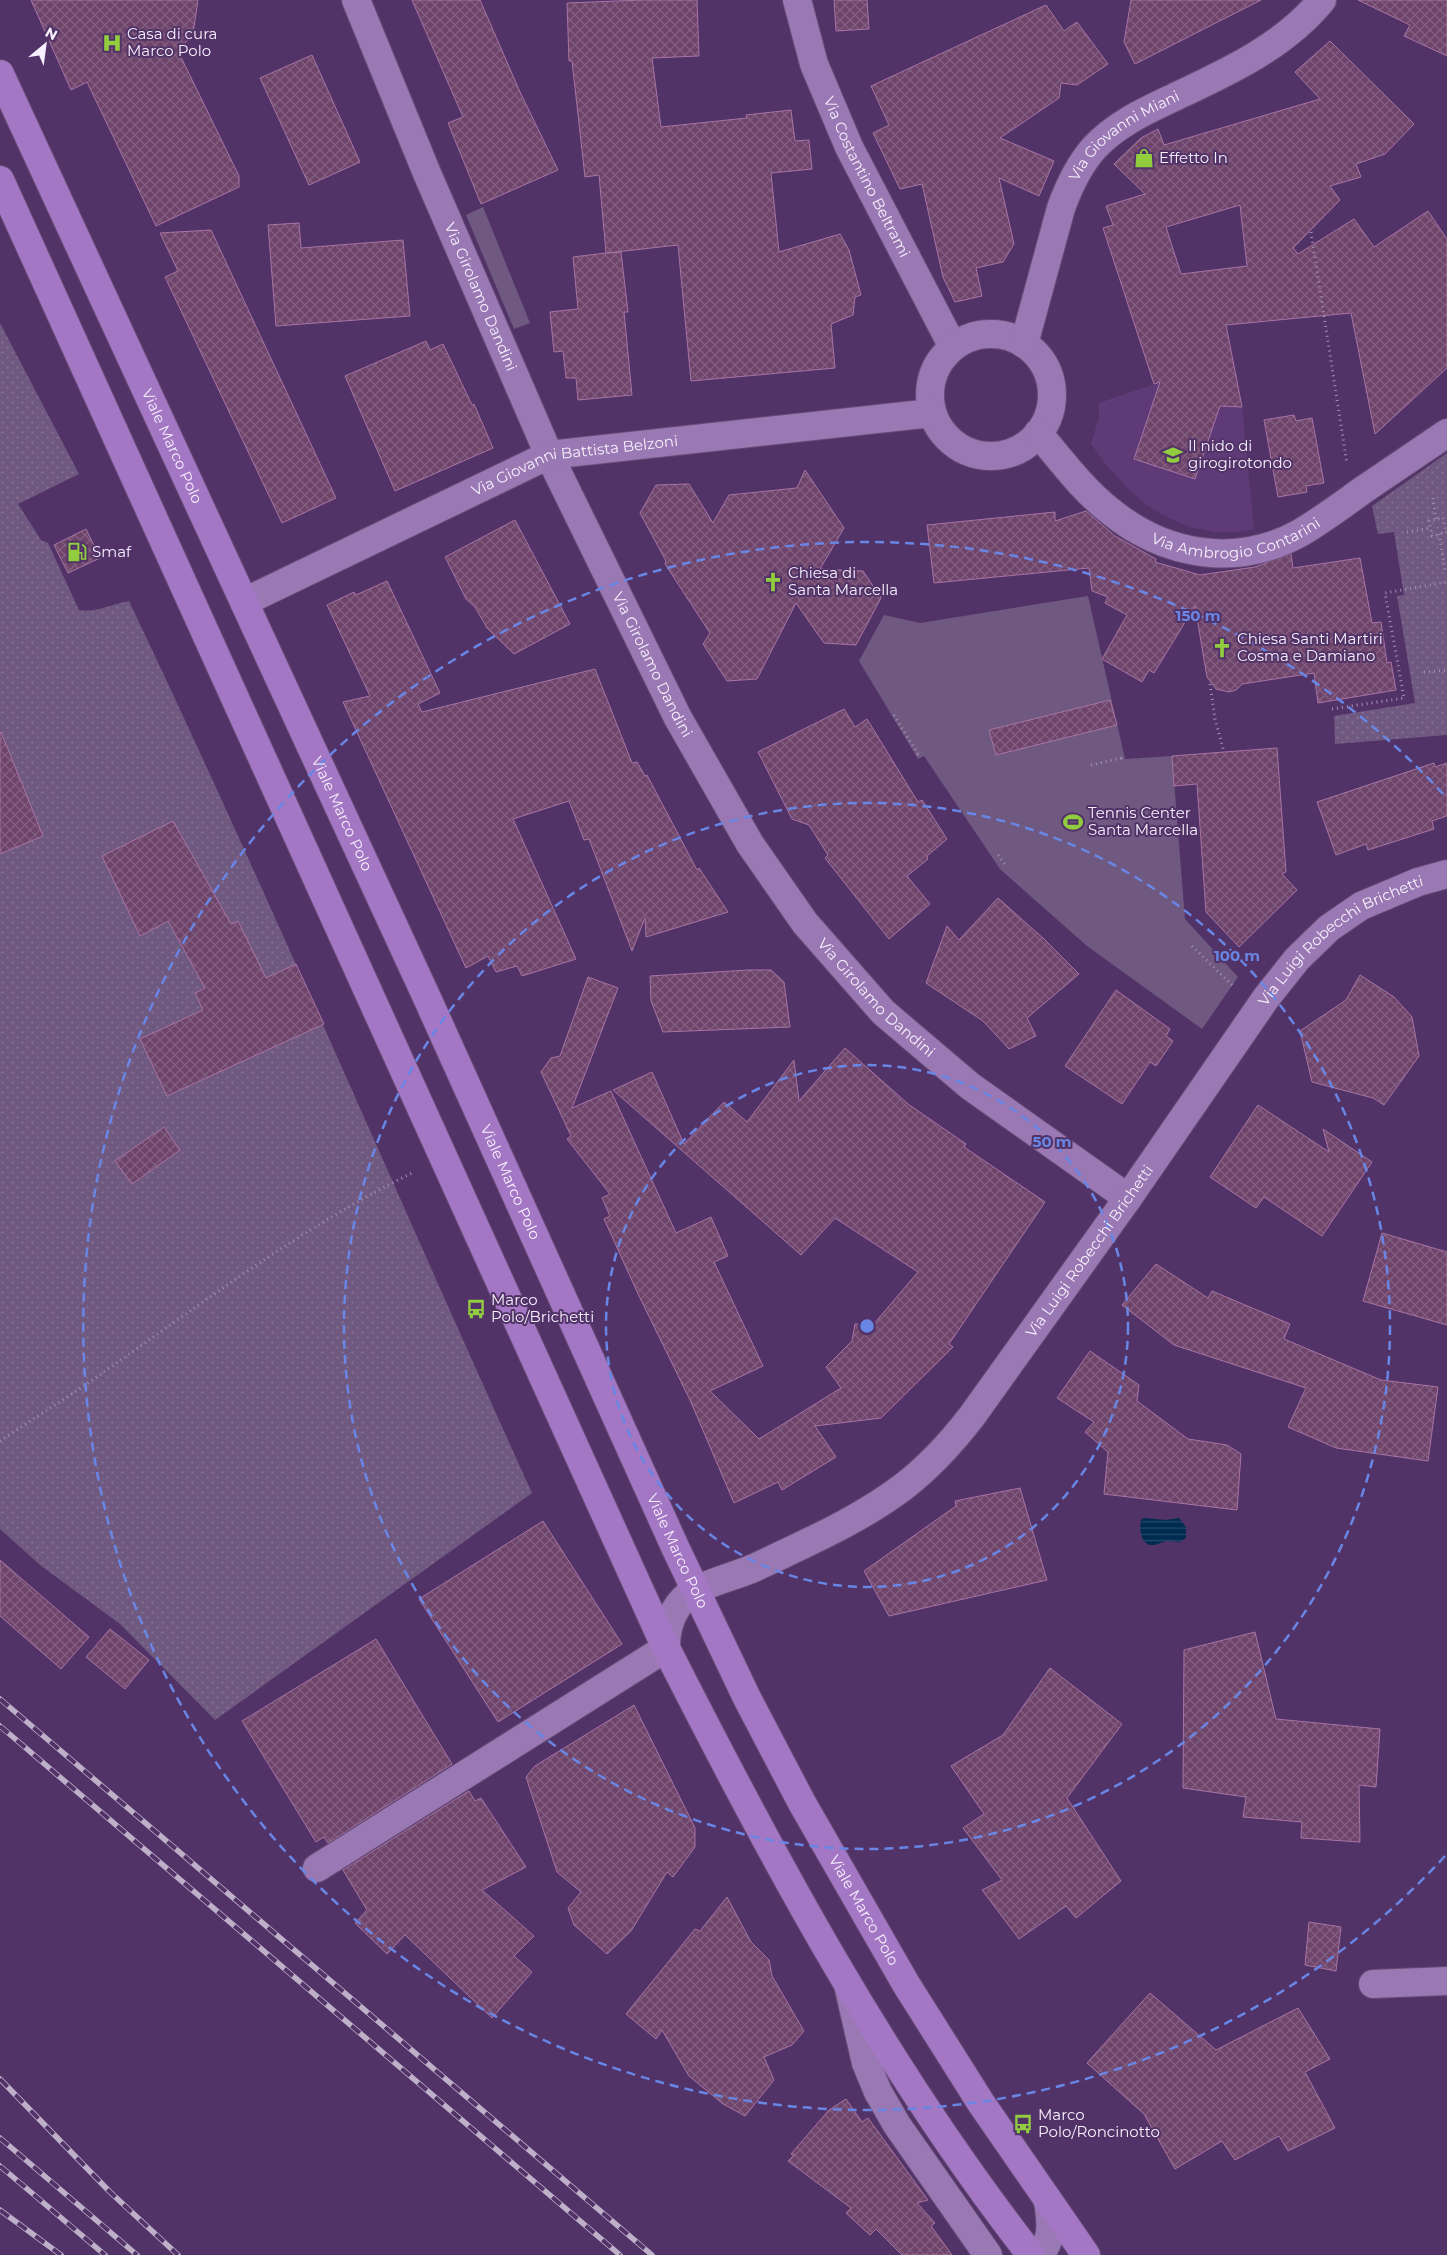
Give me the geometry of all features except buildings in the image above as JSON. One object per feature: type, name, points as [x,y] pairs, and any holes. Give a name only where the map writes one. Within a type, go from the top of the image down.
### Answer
[{"type":"main road","name":"Viale Marco Polo","points":[[0,74],[428,1000],[695,1591],[788,1777],[877,1936],[950,2056],[1086,2255]]},
{"type":"main road","points":[[0,180],[666,1648],[752,1817],[849,1989],[935,2122],[994,2207],[1031,2255]]},
{"type":"street","name":"Via Girolamo Dandini","points":[[356,0],[426,172],[549,454],[678,718],[731,814],[769,874],[805,923],[883,1012],[970,1086],[1128,1198]]},
{"type":"street","name":"Via Costantino Beltrami","points":[[797,0],[814,64],[846,141],[953,347]]},
{"type":"street","name":"Via Giovanni Miani","points":[[1024,344],[1068,188],[1094,148],[1121,125],[1134,117],[1219,76],[1262,52],[1292,30],[1322,0]]},
{"type":"street","points":[[989,334],[1007,336],[1024,344],[1039,358],[1048,376],[1052,396],[1048,416],[1038,433],[1025,446],[1008,454],[989,456],[970,452],[954,444],[940,430],[932,413],[929,395],[932,377],[940,360],[953,347],[970,337],[989,334]]},
{"type":"street","name":"Via Giovanni Battista Belzoni","points":[[244,602],[549,454],[932,413]]},
{"type":"street","name":"Via Ambrogio Contarini","points":[[1038,433],[1090,494],[1125,523],[1170,546],[1217,555],[1252,551],[1299,533],[1447,433]]},
{"type":"street","name":"Via Luigi Robecchi Brichetti","points":[[695,1591],[752,1569],[853,1519],[903,1487],[923,1470],[946,1448],[972,1416],[1128,1198],[1258,1010],[1297,959],[1329,928],[1362,906],[1418,882],[1447,874]]},
{"type":"street","points":[[317,1868],[666,1648],[667,1630],[673,1612],[683,1600],[695,1591]]},
{"type":"street","points":[[1373,1984],[1447,1981]]},
{"type":"street","points":[[849,1989],[866,2063],[878,2092],[897,2125],[988,2255]]},
{"type":"street","points":[[1038,2255],[1046,2246],[1050,2234],[1048,2202]]},
{"type":"path","points":[[1311,232],[1348,470]]},
{"type":"path","points":[[1433,498],[1436,519]]},
{"type":"path","points":[[1443,518],[1446,525],[1447,532],[1432,536],[1429,521],[1443,518]]},
{"type":"path","points":[[1407,532],[1431,528]]},
{"type":"path","points":[[1439,534],[1446,570]]},
{"type":"path","points":[[1332,709],[1404,698],[1385,593],[1447,582]]},
{"type":"path","points":[[1424,672],[1447,670]]},
{"type":"path","points":[[1210,684],[1215,719],[1224,752]]},
{"type":"path","points":[[894,715],[918,754],[922,752]]},
{"type":"path","points":[[1091,765],[1121,758],[1120,755]]},
{"type":"path","points":[[998,855],[1006,866]]},
{"type":"path","points":[[1192,946],[1258,1010]]},
{"type":"path","points":[[0,1441],[109,1369],[208,1298],[299,1237],[373,1193],[444,1158]]},
{"type":"shaded area","points":[[483,207],[530,323],[514,329],[466,215]]},
{"type":"shaded area","points":[[0,323],[79,474],[18,504],[41,540],[48,543],[79,610],[98,609],[129,601],[232,823],[532,1493],[215,1720],[120,1624],[40,1565],[0,1529]]},
{"type":"shaded area","name":"Il nido di girogirotondo","points":[[1160,382],[1165,392],[1201,405],[1242,407],[1254,529],[1235,532],[1214,532],[1190,527],[1167,517],[1146,505],[1127,487],[1107,466],[1091,444],[1099,418],[1099,403]]},
{"type":"shaded area","points":[[1447,453],[1447,735],[1335,744],[1334,716],[1415,703],[1397,596],[1404,595],[1394,532],[1378,534],[1372,506]]},
{"type":"shaded area","name":"Tennis Center Santa Marcella","points":[[1088,596],[1125,759],[1172,756],[1185,919],[1238,977],[1202,1029],[1087,946],[1000,869],[924,756],[918,759],[859,661],[884,615],[920,623]]},
{"type":"water","points":[[1144,1518],[1166,1520],[1179,1518],[1186,1527],[1186,1538],[1180,1542],[1168,1541],[1149,1545],[1143,1540],[1140,1528],[1141,1520]]},
{"type":"railway","points":[[0,1699],[652,2255]]},
{"type":"railway","points":[[0,1726],[620,2255]]},
{"type":"railway","points":[[0,2079],[110,2192],[178,2255]]},
{"type":"railway","points":[[0,2138],[137,2255]]},
{"type":"railway","points":[[0,2166],[105,2255]]},
{"type":"railway","points":[[0,2210],[61,2255]]},
{"type":"place","name":"Casa di cura Marco Polo","points":[[112,43]]},
{"type":"place","name":"Effetto In","points":[[1144,158]]},
{"type":"place","name":"Il nido di girogirotondo","points":[[1173,455]]},
{"type":"place","name":"Smaf","points":[[77,552]]},
{"type":"place","name":"Chiesa di Santa Marcella","points":[[773,582]]},
{"type":"place","name":"Chiesa Santi Martiri Cosma e Damiano","points":[[1222,648]]},
{"type":"place","name":"Tennis Center Santa Marcella","points":[[1073,822]]},
{"type":"place","name":"Marco Polo/Brichetti","points":[[476,1309]]},
{"type":"place","name":"Marco Polo/Roncinotto","points":[[1023,2124]]}]
